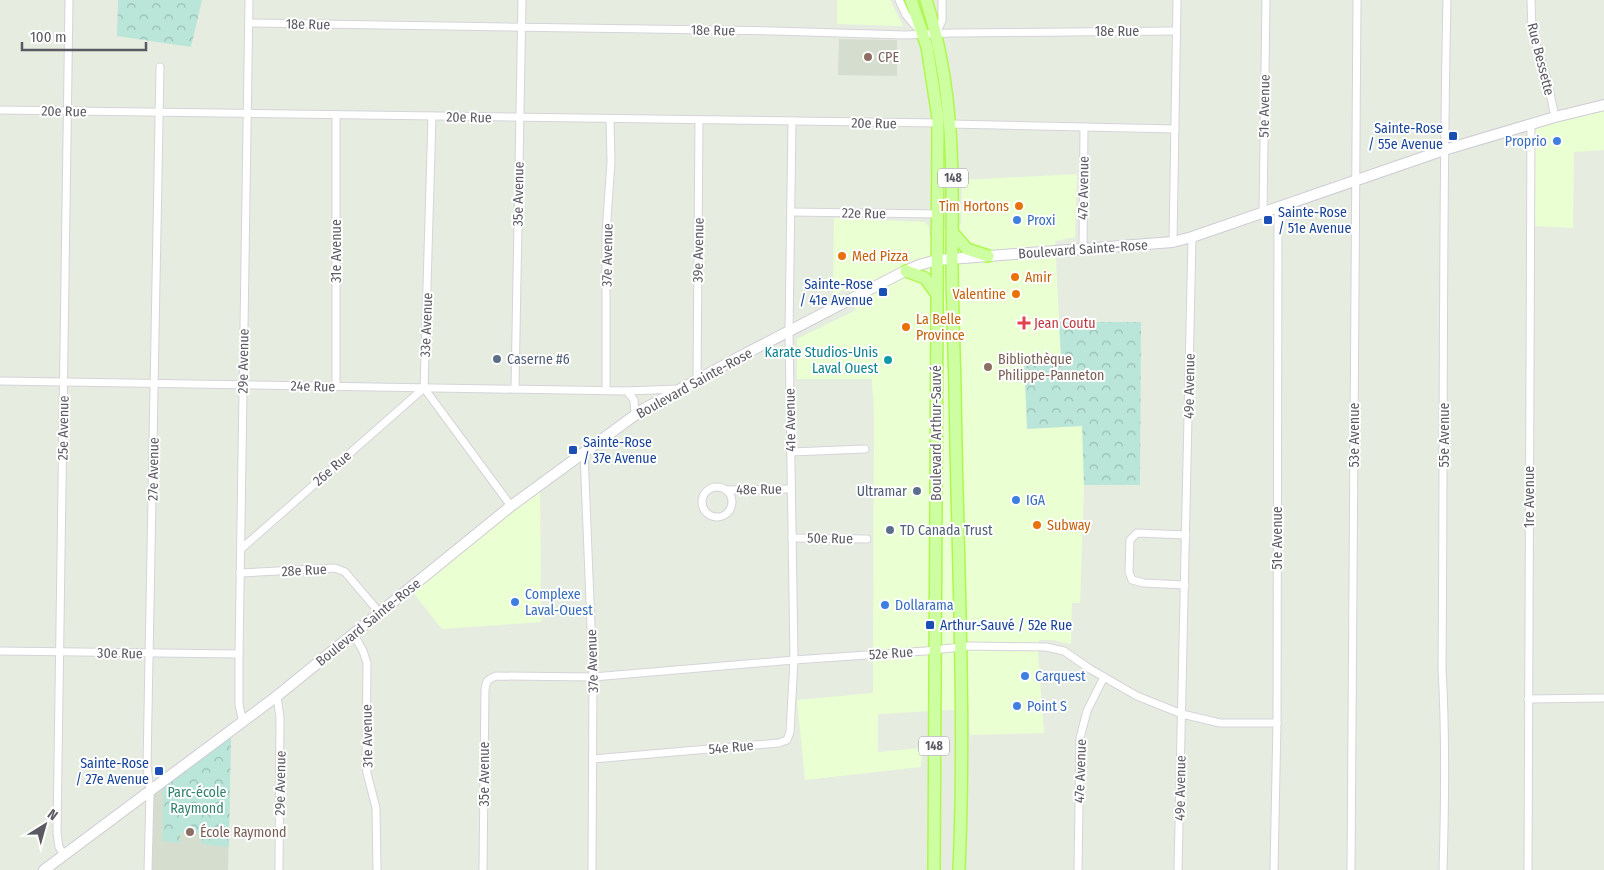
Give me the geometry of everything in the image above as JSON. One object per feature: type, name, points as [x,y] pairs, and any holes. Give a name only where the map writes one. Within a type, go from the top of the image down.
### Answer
[{"type":"main road","name":"Boulevard Arthur-Sauvé","points":[[911,0],[927,47],[952,160],[952,259],[961,752],[959,870]]},
{"type":"main road","name":"Boulevard Arthur-Sauvé","points":[[926,0],[936,34],[944,124],[938,214],[936,293],[934,870]]},
{"type":"main road","points":[[953,233],[967,249],[988,256]]},
{"type":"main road","points":[[906,271],[925,278],[936,293]]},
{"type":"street","name":"25e Avenue","points":[[64,855],[57,833],[69,0]]},
{"type":"street","name":"29e Avenue","points":[[243,722],[239,705],[239,654],[249,0]]},
{"type":"street","name":"35e Avenue","points":[[515,389],[522,0]]},
{"type":"street","points":[[899,0],[906,16],[922,34]]},
{"type":"street","points":[[936,34],[942,21],[942,0]]},
{"type":"street","points":[[1173,242],[1177,0]]},
{"type":"street","name":"51e Avenue","points":[[1263,212],[1266,0]]},
{"type":"street","name":"53e Avenue","points":[[1352,870],[1357,0]]},
{"type":"street","name":"55e Avenue","points":[[1443,870],[1445,780],[1445,717],[1442,669],[1445,310],[1444,150],[1447,0]]},
{"type":"street","name":"Rue Bessette","points":[[1531,0],[1532,31],[1547,79],[1555,117]]},
{"type":"street","name":"18e Rue","points":[[249,23],[774,31],[905,35],[1176,31]]},
{"type":"street","name":"27e Avenue","points":[[148,870],[150,792],[147,766],[160,67]]},
{"type":"street","name":"Boulevard Sainte-Rose","points":[[44,870],[277,696],[511,506],[635,415],[697,380],[906,271],[937,260],[1173,242],[1444,150],[1555,117],[1604,105]]},
{"type":"street","name":"20e Rue","points":[[0,110],[792,121],[1175,129]]},
{"type":"street","name":"31e Avenue","points":[[336,115],[336,386]]},
{"type":"street","name":"33e Avenue","points":[[424,388],[432,116]]},
{"type":"street","name":"37e Avenue","points":[[606,390],[606,233],[611,162],[610,119]]},
{"type":"street","name":"39e Avenue","points":[[697,380],[700,120]]},
{"type":"street","name":"41e Avenue","points":[[792,121],[789,332],[794,660]]},
{"type":"street","name":"1re Avenue","points":[[1528,870],[1531,124]]},
{"type":"street","name":"47e Avenue","points":[[1083,249],[1084,127]]},
{"type":"street","name":"51e Avenue","points":[[1274,870],[1277,723],[1278,207]]},
{"type":"street","name":"22e Rue","points":[[791,212],[938,214]]},
{"type":"street","name":"49e Avenue","points":[[1178,870],[1192,237]]},
{"type":"street","name":"24e Rue","points":[[0,381],[627,391],[681,389]]},
{"type":"street","points":[[424,388],[511,506]]},
{"type":"street","name":"26e Rue","points":[[241,548],[424,388]]},
{"type":"street","points":[[627,391],[634,400],[635,415]]},
{"type":"street","points":[[791,452],[865,450]]},
{"type":"street","name":"37e Avenue","points":[[584,452],[593,677],[592,870]]},
{"type":"street","name":"48e Rue","points":[[726,490],[732,498],[728,512],[720,516],[710,515],[706,512],[702,504],[704,494],[707,490],[717,486],[726,490],[791,489]]},
{"type":"street","points":[[1184,585],[1132,580],[1129,572],[1130,540],[1137,533],[1186,535]]},
{"type":"street","name":"50e Rue","points":[[792,538],[867,539]]},
{"type":"street","name":"28e Rue","points":[[240,573],[335,568],[345,572],[379,612]]},
{"type":"street","name":"31e Avenue","points":[[353,633],[367,663],[366,760],[367,773],[376,808],[377,870]]},
{"type":"street","name":"52e Rue","points":[[489,678],[496,676],[593,677],[959,647],[1013,646],[1055,648],[1064,651],[1138,696],[1182,714],[1220,723],[1277,723]]},
{"type":"street","name":"30e Rue","points":[[0,652],[239,654]]},
{"type":"street","name":"54e Rue","points":[[594,759],[779,743],[787,740],[790,732],[794,660]]},
{"type":"street","name":"47e Avenue","points":[[1078,870],[1080,738],[1089,705],[1104,677]]},
{"type":"street","name":"35e Avenue","points":[[483,870],[485,689],[489,678]]},
{"type":"street","name":"29e Avenue","points":[[277,696],[280,718],[278,870]]},
{"type":"street","points":[[1528,699],[1604,698]]},
{"type":"shaded area","points":[[837,0],[890,0],[903,26],[837,24]]},
{"type":"shaded area","name":"CPE","points":[[839,39],[897,40],[897,76],[838,75]]},
{"type":"shaded area","points":[[1604,109],[1604,150],[1574,152],[1573,228],[1533,226],[1534,126]]},
{"type":"shaded area","points":[[1077,174],[1075,237],[1055,241],[1061,356],[1024,356],[1027,428],[1083,426],[1084,485],[1080,603],[1072,603],[1071,644],[1054,640],[1039,640],[1038,654],[1044,733],[970,735],[969,709],[878,714],[878,752],[922,748],[921,767],[805,780],[797,700],[873,693],[874,416],[872,379],[797,379],[797,339],[856,310],[849,286],[833,296],[834,218],[925,222],[929,227],[929,237],[961,224],[962,180]]},
{"type":"shaded area","points":[[540,484],[541,622],[442,629],[409,587]]},
{"type":"shaded area","name":"Parc-école Raymond","points":[[231,732],[228,870],[149,870],[151,794]]},
{"type":"green space","points":[[118,0],[202,0],[191,47],[117,36]]},
{"type":"green space","points":[[1059,322],[1141,322],[1140,485],[1084,485],[1082,426],[1027,429],[1024,356],[1061,356]]},
{"type":"green space","name":"Parc-école Raymond","points":[[231,732],[229,847],[201,844],[201,833],[180,833],[180,843],[162,841],[163,784]]},
{"type":"place","name":"CPE","points":[[868,57]]},
{"type":"place","name":"Sainte-Rose / 55e Avenue","points":[[1453,136]]},
{"type":"place","name":"Proprio","points":[[1557,141]]},
{"type":"place","name":"Tim Hortons","points":[[1019,206]]},
{"type":"place","name":"Proxi","points":[[1017,220]]},
{"type":"place","name":"Sainte-Rose / 51e Avenue","points":[[1268,220]]},
{"type":"place","name":"Med Pizza","points":[[842,256]]},
{"type":"place","name":"Amir","points":[[1015,277]]},
{"type":"place","name":"Sainte-Rose / 41e Avenue","points":[[883,292]]},
{"type":"place","name":"Valentine","points":[[1016,294]]},
{"type":"place","name":"Jean Coutu","points":[[1024,323]]},
{"type":"place","name":"La Belle Province","points":[[906,327]]},
{"type":"place","name":"Caserne #6","points":[[497,359]]},
{"type":"place","name":"Karate Studios-Unis Laval Ouest","points":[[888,360]]},
{"type":"place","name":"Bibliothèque Philippe-Panneton","points":[[988,367]]},
{"type":"place","name":"Sainte-Rose / 37e Avenue","points":[[573,450]]},
{"type":"place","name":"Ultramar","points":[[917,491]]},
{"type":"place","name":"IGA","points":[[1016,500]]},
{"type":"place","name":"Subway","points":[[1037,525]]},
{"type":"place","name":"TD Canada Trust","points":[[890,530]]},
{"type":"place","name":"Complexe Laval-Ouest","points":[[515,602]]},
{"type":"place","name":"Dollarama","points":[[885,605]]},
{"type":"place","name":"Arthur-Sauvé / 52e Rue","points":[[930,625]]},
{"type":"place","name":"Carquest","points":[[1025,676]]},
{"type":"place","name":"Point S","points":[[1017,706]]},
{"type":"place","name":"Sainte-Rose / 27e Avenue","points":[[159,771]]},
{"type":"place","name":"École Raymond","points":[[190,832]]}]
